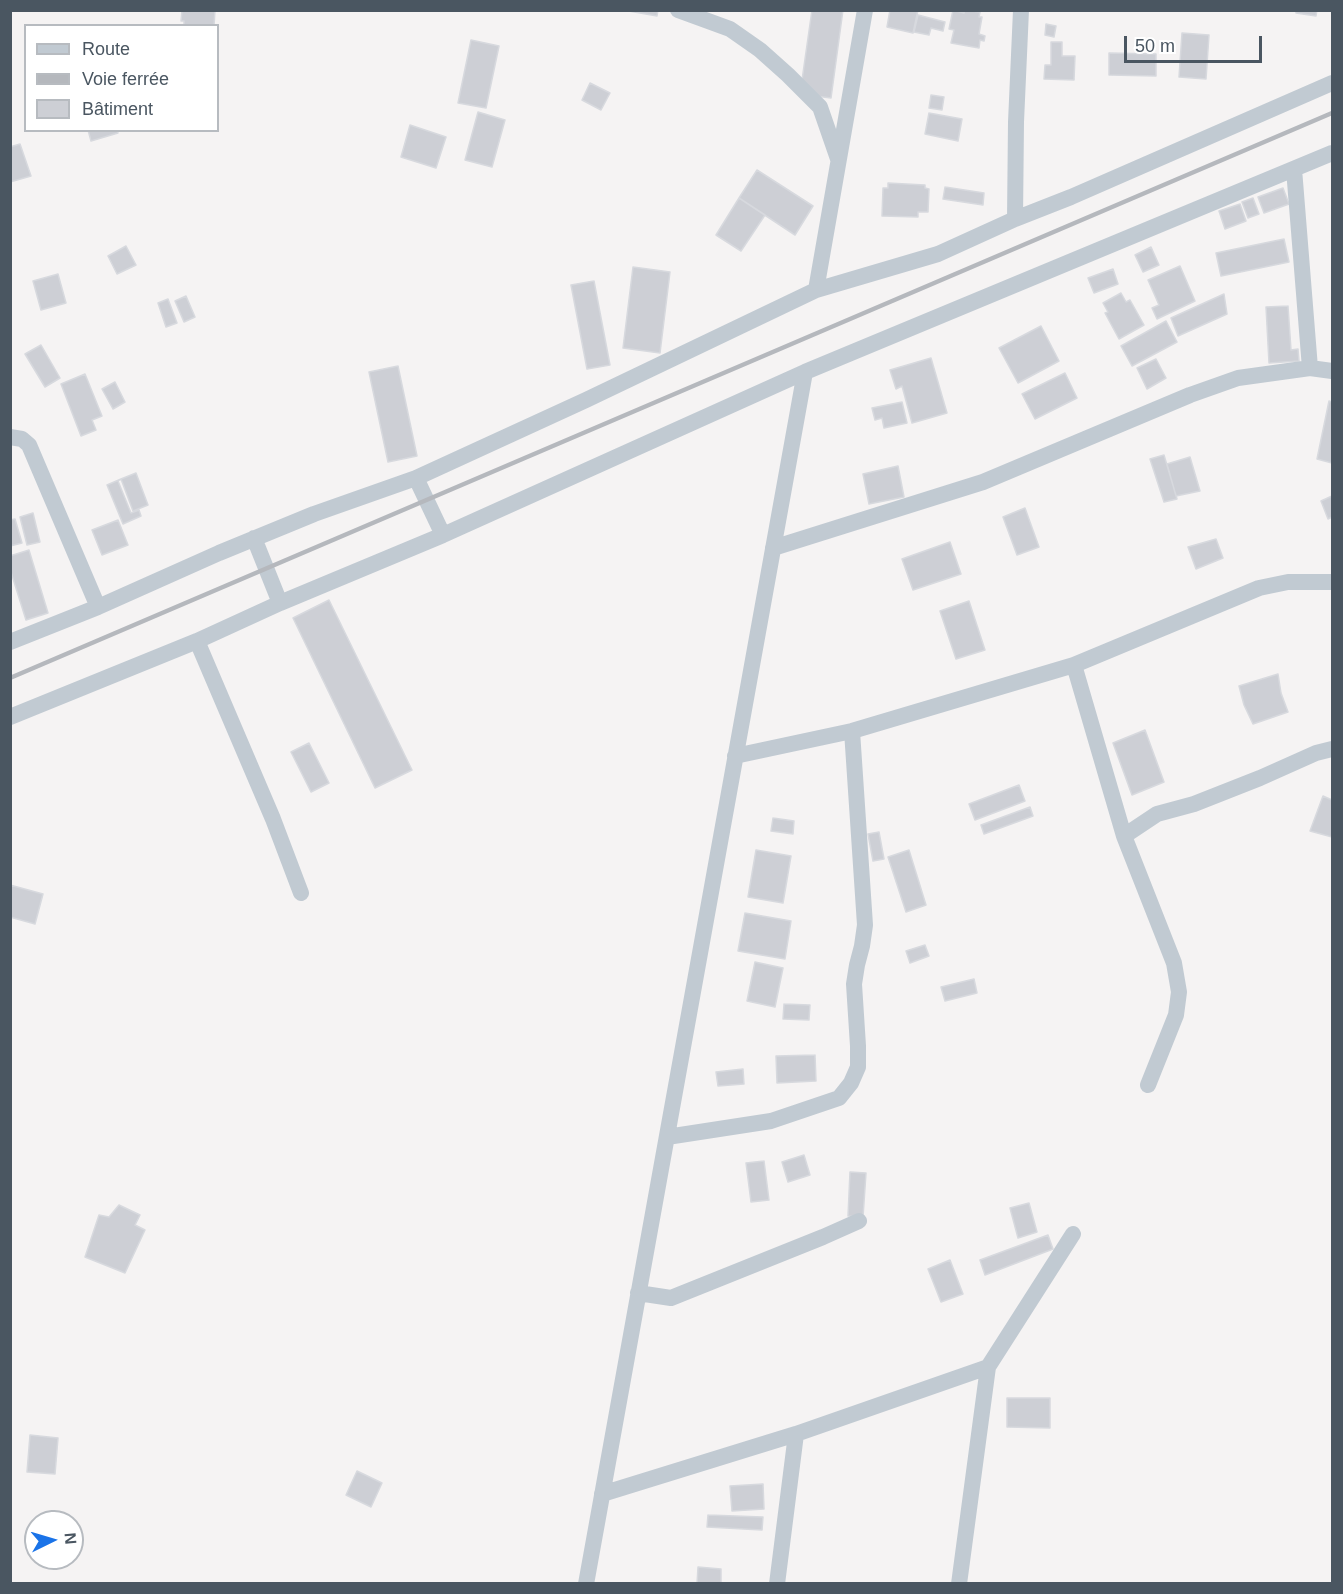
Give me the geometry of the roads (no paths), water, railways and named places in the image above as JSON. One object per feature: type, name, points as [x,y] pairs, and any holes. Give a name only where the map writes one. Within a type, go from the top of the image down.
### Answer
[{"type":"street","points":[[678,10],[730,29],[788,75],[820,107],[839,160]]},
{"type":"street","points":[[816,290],[865,10]]},
{"type":"street","points":[[1015,219],[1021,10]]},
{"type":"street","points":[[10,642],[98,607],[254,538],[416,478],[816,290],[938,254],[1332,83]]},
{"type":"street","points":[[10,717],[197,641],[280,603],[443,535],[805,372],[1332,153]]},
{"type":"street","points":[[1294,169],[1310,368]]},
{"type":"street","points":[[773,549],[983,482],[1190,395],[1238,378],[1310,368],[1332,371]]},
{"type":"street","points":[[586,1584],[805,372]]},
{"type":"street","points":[[10,438],[22,439],[30,445],[98,607]]},
{"type":"street","points":[[416,478],[443,535]]},
{"type":"street","points":[[254,538],[280,603]]},
{"type":"street","points":[[735,756],[852,731],[1074,665],[1259,588],[1288,582],[1332,582]]},
{"type":"street","points":[[197,641],[259,786],[301,893]]},
{"type":"street","points":[[1074,665],[1124,836],[1174,963],[1179,992],[1176,1015],[1148,1084]]},
{"type":"street","points":[[667,1137],[771,1121],[838,1098],[851,1083],[858,1067],[855,984],[856,965],[865,925],[852,731]]},
{"type":"street","points":[[1124,836],[1157,814],[1185,807],[1316,753],[1332,749]]},
{"type":"street","points":[[638,1293],[671,1298],[859,1221]]},
{"type":"street","points":[[959,1584],[988,1366],[1073,1234]]},
{"type":"street","points":[[602,1494],[796,1434],[988,1366]]},
{"type":"street","points":[[777,1584],[796,1434]]},
{"type":"railway","points":[[10,678],[1332,113]]}]
